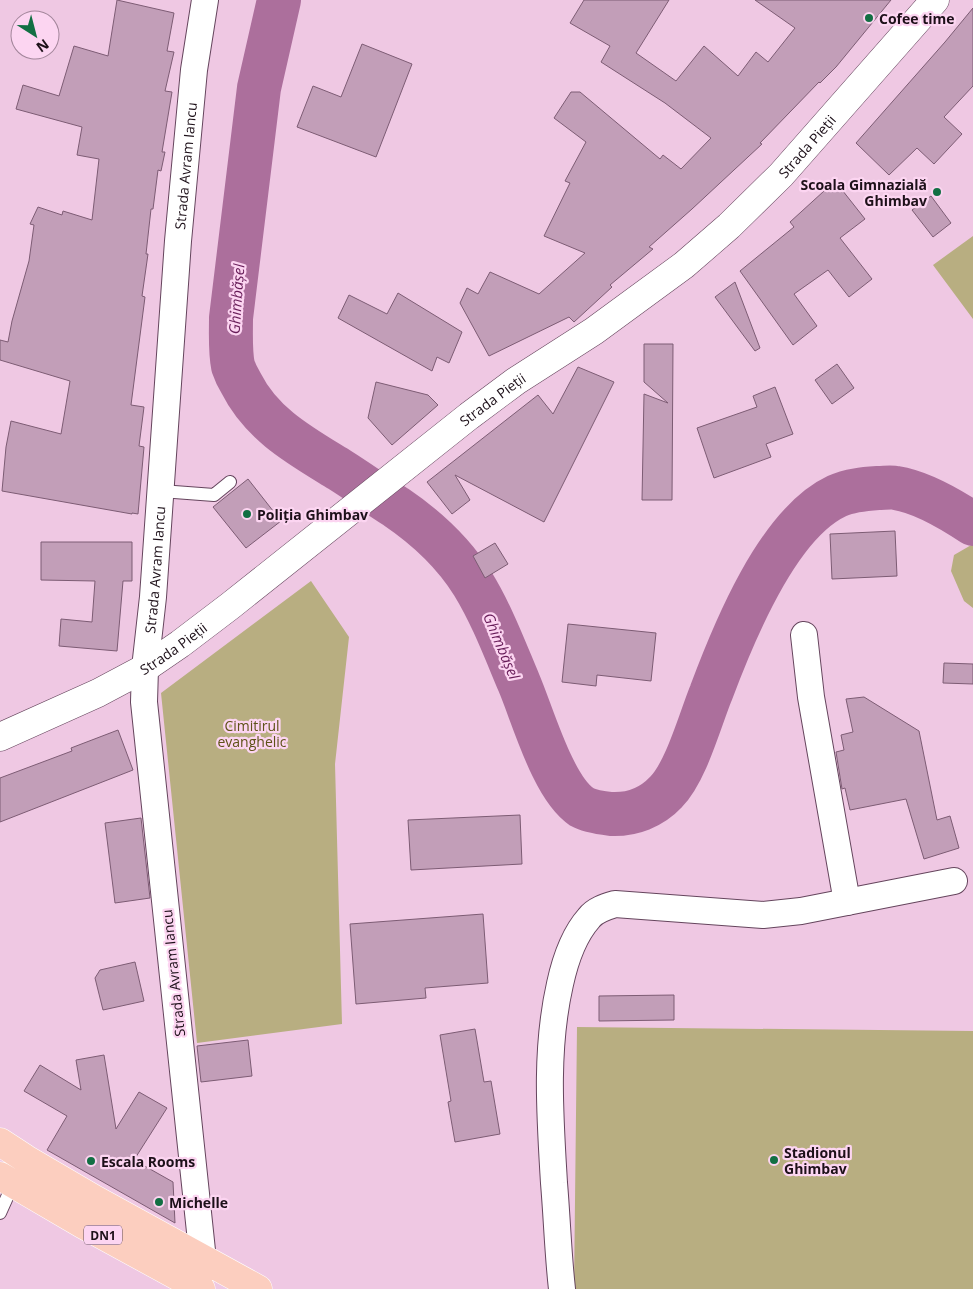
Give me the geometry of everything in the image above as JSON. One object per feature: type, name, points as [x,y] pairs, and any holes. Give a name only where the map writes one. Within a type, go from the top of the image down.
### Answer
[{"type":"highway","name":"DN1","points":[[0,1142],[96,1200],[258,1289]]},
{"type":"highway","name":"DN1","points":[[6,1180],[201,1289]]},
{"type":"street","name":"Strada Avram Iancu","points":[[203,1260],[144,702],[145,668],[154,597],[178,241],[194,70],[205,0]]},
{"type":"street","name":"Strada Pieții","points":[[0,737],[98,693],[145,668],[230,606],[409,463],[516,381],[594,331],[684,265],[729,226],[781,175],[935,0]]},
{"type":"street","points":[[804,635],[811,697],[847,902]]},
{"type":"street","points":[[562,1289],[549,1108],[549,1060],[554,1010],[565,963],[577,936],[589,917],[602,908],[615,904],[763,915],[801,911],[954,881]]},
{"type":"lane","points":[[161,491],[214,495],[230,482]]},
{"type":"lane","points":[[0,1213],[6,1180]]},
{"type":"green space","points":[[973,236],[973,319],[933,265]]},
{"type":"green space","points":[[973,544],[973,608],[964,601],[951,571],[954,555]]},
{"type":"green space","name":"Cimitirul evanghelic","points":[[311,581],[349,637],[335,764],[342,1024],[197,1043],[161,693]]},
{"type":"green space","name":"Stadionul Ghimbav","points":[[577,1027],[973,1031],[973,1289],[574,1289]]},
{"type":"building","points":[[117,0],[174,13],[167,51],[174,52],[165,91],[172,92],[162,152],[165,152],[161,171],[158,170],[153,209],[151,209],[146,254],[148,254],[142,296],[145,297],[131,405],[144,407],[139,446],[144,447],[138,514],[2,491],[6,447],[11,421],[61,434],[70,381],[0,360],[0,340],[8,342],[29,261],[34,225],[30,224],[38,207],[62,215],[63,211],[92,220],[99,159],[77,155],[82,127],[16,109],[23,85],[59,96],[74,46],[108,56]]},
{"type":"building","points":[[584,0],[669,0],[636,53],[676,81],[704,46],[738,76],[756,52],[768,62],[795,28],[755,0],[891,0],[836,67],[760,143],[762,144],[649,247],[653,249],[610,285],[612,287],[574,322],[569,317],[489,356],[460,303],[467,288],[478,294],[490,272],[539,294],[585,253],[544,236],[570,183],[565,181],[586,142],[554,118],[571,92],[580,92],[660,159],[663,155],[681,169],[711,138],[665,103],[601,62],[610,46],[570,23]]},
{"type":"building","points":[[973,8],[973,86],[944,117],[962,134],[934,164],[917,148],[889,175],[856,143]]},
{"type":"building","points":[[362,44],[412,64],[376,157],[297,127],[313,86],[341,97]]},
{"type":"building","points":[[835,181],[865,219],[840,238],[872,279],[849,297],[828,270],[794,294],[817,326],[793,345],[740,271],[794,227],[790,222]]},
{"type":"building","points":[[931,196],[951,223],[933,237],[912,210]]},
{"type":"building","points":[[735,282],[760,348],[755,351],[715,297]]},
{"type":"building","points":[[398,293],[462,332],[449,363],[437,357],[432,371],[338,318],[349,295],[387,314]]},
{"type":"building","points":[[644,344],[673,344],[672,500],[642,500],[644,394],[668,403],[644,382]]},
{"type":"building","points":[[837,364],[854,388],[832,404],[815,380]]},
{"type":"building","points":[[578,367],[614,382],[544,522],[455,475],[470,500],[452,514],[427,482],[538,395],[553,414]]},
{"type":"building","points":[[376,382],[428,395],[438,405],[392,445],[368,418]]},
{"type":"building","points":[[775,387],[793,434],[766,444],[771,457],[714,478],[697,428],[757,407],[753,396]]},
{"type":"building","name":"Poliția Ghimbav","points":[[248,479],[281,521],[246,548],[213,507]]},
{"type":"building","points":[[895,531],[897,576],[832,579],[830,534]]},
{"type":"building","points":[[41,542],[132,542],[132,581],[123,581],[117,651],[59,646],[61,619],[92,622],[95,581],[41,580]]},
{"type":"building","points":[[495,543],[508,564],[485,578],[473,556]]},
{"type":"building","points":[[568,624],[656,633],[651,681],[597,675],[596,686],[562,682]]},
{"type":"building","points":[[944,663],[973,664],[973,684],[943,683]]},
{"type":"building","points":[[864,697],[919,731],[937,820],[950,816],[959,848],[924,859],[906,799],[850,810],[845,788],[842,789],[836,752],[844,750],[841,735],[853,732],[846,699]]},
{"type":"building","points":[[118,730],[133,770],[0,822],[0,778],[72,751],[71,748]]},
{"type":"building","points":[[520,815],[522,864],[411,870],[408,820]]},
{"type":"building","points":[[141,818],[150,898],[115,903],[105,823]]},
{"type":"building","points":[[483,914],[488,983],[425,988],[426,998],[356,1004],[350,924]]},
{"type":"building","points":[[135,962],[144,1001],[103,1010],[95,978],[100,970]]},
{"type":"building","points":[[674,995],[674,1020],[599,1021],[599,996]]},
{"type":"building","points":[[475,1029],[484,1082],[491,1081],[500,1134],[455,1142],[448,1102],[451,1101],[440,1035]]},
{"type":"building","points":[[248,1040],[252,1076],[201,1082],[197,1046]]},
{"type":"building","points":[[104,1055],[116,1129],[139,1092],[167,1108],[134,1160],[173,1182],[175,1223],[47,1150],[67,1116],[24,1091],[40,1065],[81,1090],[76,1060]]},
{"type":"waterway","name":"Ghimbășel","points":[[279,0],[259,88],[231,318],[231,348],[234,368],[250,398],[271,423],[297,443],[407,515],[439,541],[457,561],[473,584],[492,620],[553,768],[572,798],[582,807],[592,811],[611,814],[626,813],[648,806],[666,792],[680,772],[686,759],[720,669],[760,583],[795,530],[815,510],[847,492],[894,488],[926,497],[973,524]]},
{"type":"place","name":"Cofee time","points":[[869,18]]},
{"type":"place","name":"Scoala Gimnazială Ghimbav","points":[[937,192]]},
{"type":"place","name":"Poliția Ghimbav","points":[[247,514]]},
{"type":"place","name":"Stadionul Ghimbav","points":[[774,1160]]},
{"type":"place","name":"Escala Rooms","points":[[91,1161]]},
{"type":"place","name":"Michelle","points":[[159,1202]]}]
